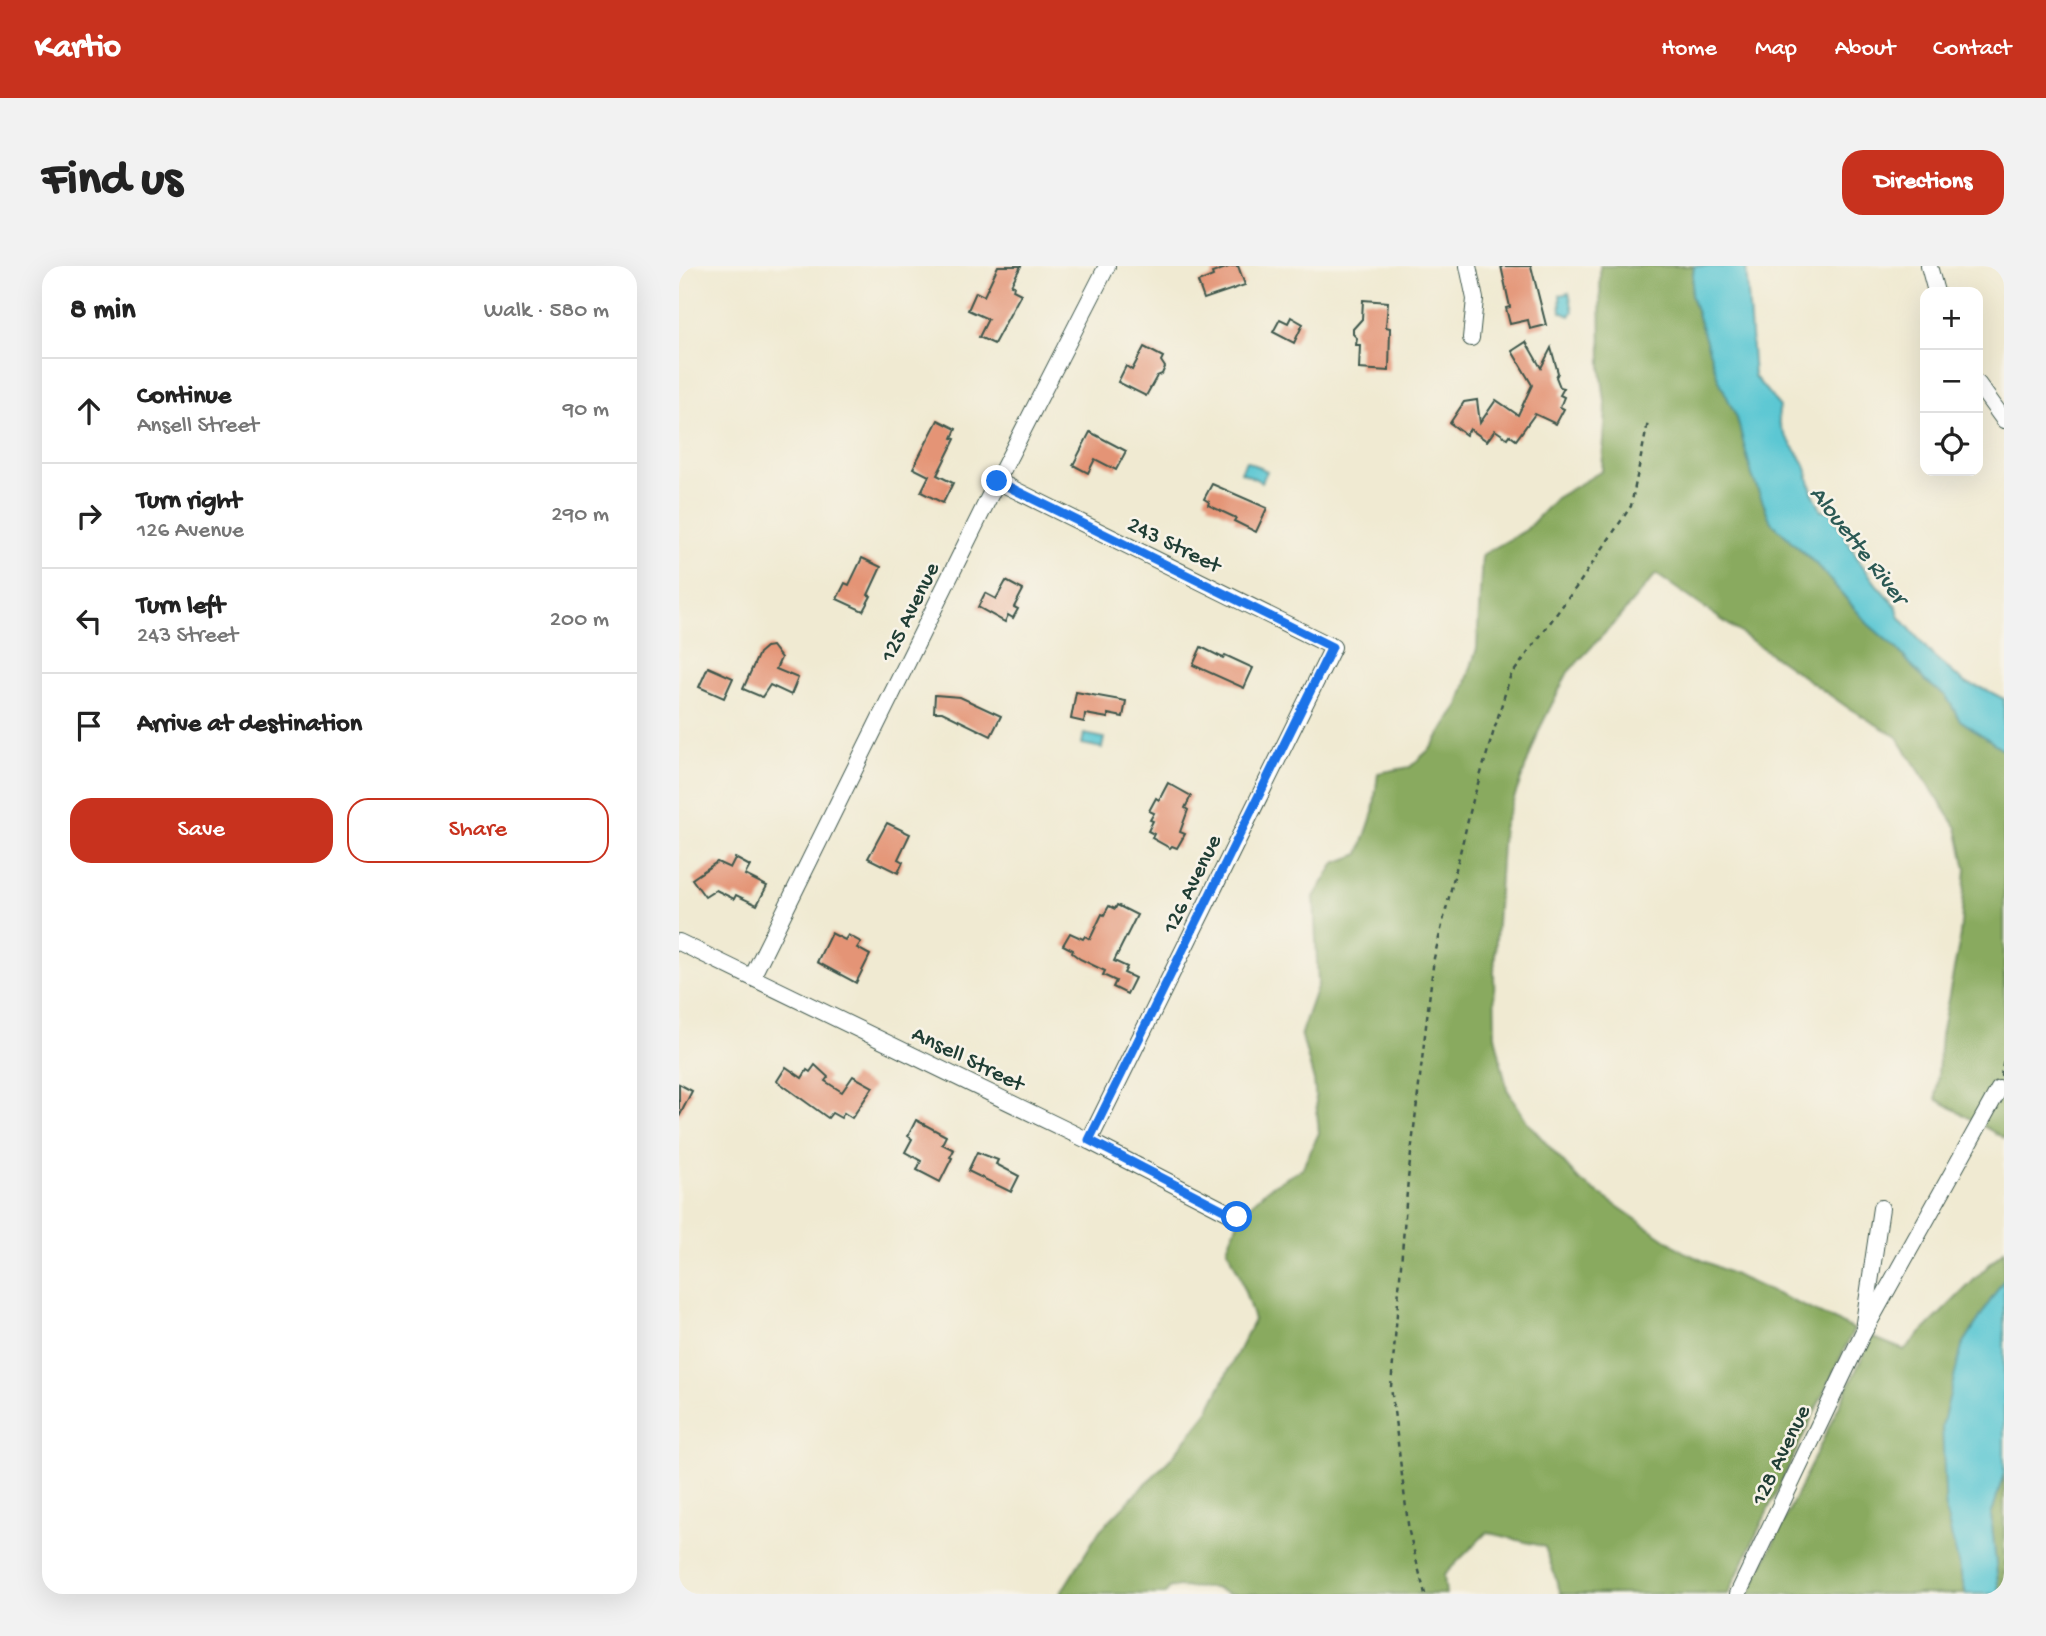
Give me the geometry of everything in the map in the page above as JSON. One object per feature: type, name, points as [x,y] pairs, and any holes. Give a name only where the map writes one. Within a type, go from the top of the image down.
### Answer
[{"type":"street","name":"125 Avenue","points":[[753,977],[997,481],[1107,266]]},
{"type":"street","points":[[1468,266],[1475,299],[1471,338]]},
{"type":"street","points":[[1929,266],[1935,287]]},
{"type":"street","points":[[1983,391],[2004,420]]},
{"type":"street","name":"243 Street","points":[[997,481],[1332,647]]},
{"type":"street","name":"126 Avenue","points":[[1089,1140],[1332,647]]},
{"type":"street","name":"Ansell Street","points":[[679,942],[1089,1140],[1237,1217]]},
{"type":"street","points":[[1862,1335],[1999,1089]]},
{"type":"street","points":[[1862,1335],[1881,1208]]},
{"type":"street","name":"128 Avenue","points":[[1738,1594],[1862,1335]]},
{"type":"path","points":[[1425,1594],[1409,1532],[1391,1387],[1408,1180],[1434,958],[1473,800],[1510,677],[1580,582],[1631,506],[1649,422]]},
{"type":"path","points":[[1999,1089],[2004,1058]]},
{"type":"green space","points":[[1600,266],[1694,266],[1691,295],[1718,378],[1737,418],[1752,475],[1771,522],[1819,567],[1868,624],[1898,650],[1925,681],[1946,696],[1960,720],[2004,750],[2004,1138],[1936,1099],[1941,1035],[1959,944],[1966,869],[1957,828],[1897,737],[1847,707],[1656,574],[1568,672],[1540,728],[1503,828],[1494,972],[1495,1035],[1507,1089],[1528,1123],[1579,1180],[1684,1252],[1854,1329],[1728,1594],[1561,1594],[1545,1547],[1487,1532],[1444,1575],[1446,1594],[1230,1594],[1214,1588],[1170,1587],[1165,1594],[1060,1594],[1100,1530],[1172,1457],[1207,1413],[1254,1320],[1240,1276],[1227,1248],[1242,1212],[1270,1187],[1302,1169],[1319,1133],[1314,1081],[1301,1033],[1318,984],[1314,897],[1335,863],[1359,854],[1373,813],[1378,773],[1410,767],[1431,748],[1459,705],[1477,648],[1482,555],[1526,530],[1556,498],[1602,471],[1606,409],[1601,370]]},
{"type":"green space","points":[[2004,1250],[2004,1279],[1962,1346],[1961,1576],[1966,1594],[1749,1594],[1872,1337],[1904,1350]]},
{"type":"green space","points":[[2004,1473],[2004,1594],[1999,1594],[1991,1515]]},
{"type":"water","points":[[1694,266],[1746,266],[1754,376],[1780,407],[1779,423],[1805,465],[1821,511],[1830,511],[1860,562],[1897,607],[1899,616],[1932,655],[1965,683],[2004,699],[2004,750],[1960,720],[1946,696],[1925,681],[1898,650],[1868,624],[1819,567],[1771,522],[1752,475],[1737,418],[1718,378],[1691,295]]},
{"type":"water","points":[[1569,293],[1573,311],[1570,316],[1561,312],[1560,295]]},
{"type":"water","points":[[1246,461],[1267,471],[1262,482],[1241,472]]},
{"type":"water","points":[[1084,734],[1104,738],[1102,748],[1082,744]]},
{"type":"water","points":[[2004,1279],[2004,1473],[1991,1516],[1999,1594],[1966,1594],[1946,1514],[1942,1426],[1962,1346]]},
{"type":"building","points":[[998,266],[1021,266],[1011,285],[1014,286],[1013,290],[1021,294],[994,344],[979,337],[988,319],[968,310],[976,292],[984,296]]},
{"type":"building","points":[[1231,266],[1238,266],[1245,285],[1204,299],[1198,282]]},
{"type":"building","points":[[1501,266],[1531,266],[1546,325],[1530,329],[1528,320],[1510,324],[1506,308],[1510,307]]},
{"type":"building","points":[[1363,300],[1388,302],[1386,327],[1390,328],[1389,371],[1359,369],[1360,345],[1356,345],[1357,338],[1353,329],[1362,319]]},
{"type":"building","points":[[1291,317],[1303,324],[1294,343],[1273,332],[1280,319],[1288,323]]},
{"type":"building","points":[[1526,342],[1541,368],[1551,348],[1558,373],[1556,377],[1560,387],[1564,388],[1560,395],[1564,397],[1560,407],[1564,409],[1556,424],[1535,414],[1516,440],[1495,430],[1487,441],[1470,429],[1466,435],[1450,423],[1464,402],[1477,400],[1480,423],[1496,400],[1518,415],[1532,385],[1512,351]]},
{"type":"building","points":[[1144,347],[1163,357],[1161,361],[1165,367],[1146,396],[1118,382],[1126,366],[1132,370]]},
{"type":"building","points":[[938,420],[956,429],[952,438],[955,439],[937,475],[953,483],[943,503],[921,492],[929,476],[913,468]]},
{"type":"building","points":[[1090,432],[1126,451],[1116,470],[1095,459],[1088,473],[1073,465]]},
{"type":"building","points":[[1212,484],[1267,508],[1256,532],[1234,521],[1236,518],[1208,505],[1209,502],[1204,499]]},
{"type":"building","points":[[862,558],[881,567],[863,611],[837,599],[845,583],[849,585]]},
{"type":"building","points":[[1006,581],[1023,590],[1014,607],[1018,609],[1013,618],[1008,615],[1005,622],[978,607],[985,593],[996,599]]},
{"type":"building","points":[[772,646],[781,658],[776,669],[798,678],[791,695],[770,685],[762,697],[743,689],[759,653]]},
{"type":"building","points":[[1201,647],[1253,668],[1244,688],[1193,665]]},
{"type":"building","points":[[708,667],[733,678],[724,698],[699,687]]},
{"type":"building","points":[[1076,692],[1126,701],[1123,717],[1108,714],[1108,718],[1085,714],[1084,722],[1071,719]]},
{"type":"building","points":[[935,695],[960,697],[1001,716],[991,736],[942,712],[934,712]]},
{"type":"building","points":[[1168,783],[1191,796],[1185,808],[1188,810],[1180,832],[1185,834],[1177,848],[1170,848],[1152,838],[1154,834],[1148,831],[1154,813],[1149,811]]},
{"type":"building","points":[[887,823],[910,834],[898,859],[903,862],[898,873],[868,858]]},
{"type":"building","points":[[735,858],[750,866],[745,875],[767,886],[757,905],[736,895],[734,899],[716,890],[705,897],[692,879],[717,862],[730,868]]},
{"type":"building","points":[[1117,905],[1137,915],[1114,961],[1127,967],[1124,973],[1135,978],[1127,994],[1113,987],[1116,981],[1103,975],[1105,971],[1080,959],[1072,953],[1073,950],[1063,945],[1070,933],[1090,939],[1102,914],[1104,915],[1109,906],[1115,909]]},
{"type":"building","points":[[831,933],[845,940],[848,935],[861,942],[857,948],[870,955],[856,983],[817,962]]},
{"type":"building","points":[[815,1065],[828,1077],[825,1081],[842,1092],[853,1076],[873,1087],[852,1118],[844,1113],[841,1118],[832,1113],[828,1118],[777,1081],[786,1067],[802,1078],[807,1070],[810,1072]]},
{"type":"building","points":[[679,1084],[692,1091],[679,1117]]},
{"type":"building","points":[[916,1120],[946,1136],[942,1144],[954,1150],[940,1182],[917,1170],[921,1161],[905,1152],[912,1139],[908,1136]]},
{"type":"building","points":[[977,1152],[998,1160],[996,1164],[1019,1176],[1011,1192],[968,1171]]},
{"type":"route","points":[[997,481],[1332,647],[1089,1140],[1237,1217]]},
{"type":"water label","name":"Alouette River","points":[[1860,544]]}]
